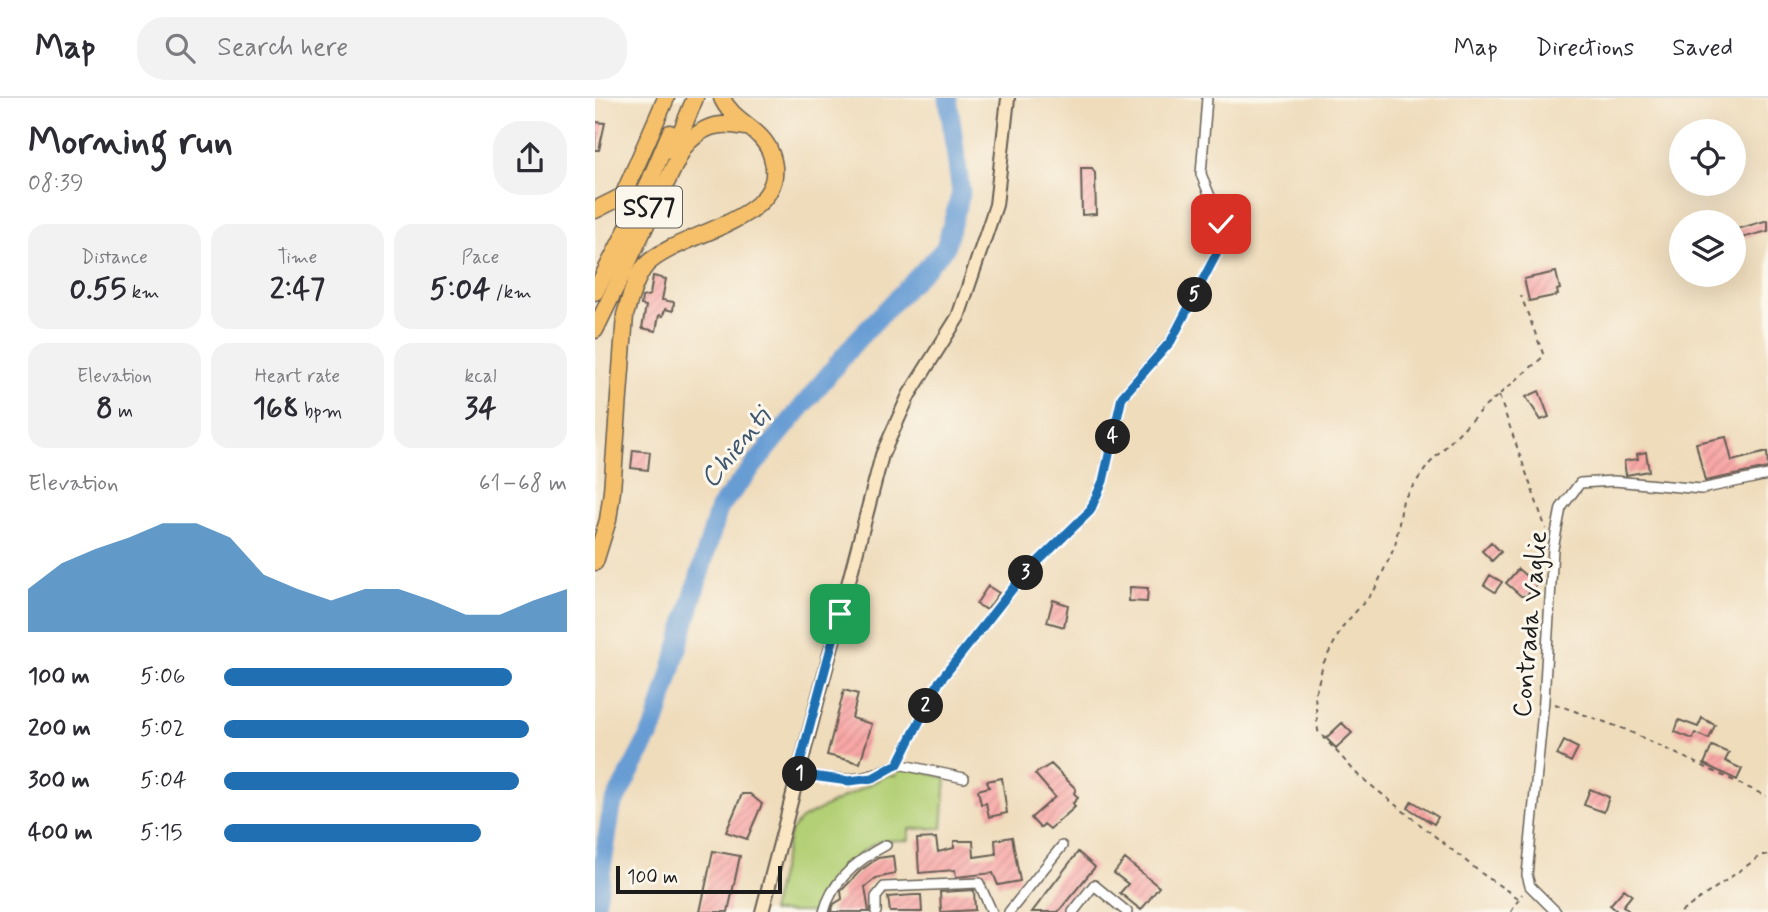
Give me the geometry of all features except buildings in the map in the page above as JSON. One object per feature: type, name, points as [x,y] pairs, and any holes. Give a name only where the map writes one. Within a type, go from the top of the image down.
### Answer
[{"type":"highway","points":[[595,210],[624,196],[666,98]]},
{"type":"highway","name":"SS77","points":[[595,292],[640,204],[684,98]]},
{"type":"highway","name":"SS77","points":[[595,312],[656,193],[695,98]]},
{"type":"highway","points":[[596,556],[608,520],[625,314],[634,288],[645,266],[667,250],[759,205],[770,190],[773,172],[771,155],[763,140],[731,113],[722,98]]},
{"type":"highway","points":[[595,330],[683,148],[696,133],[711,124],[728,123],[751,128]]},
{"type":"highway","points":[[595,533],[608,520]]},
{"type":"main road","points":[[762,912],[882,455],[909,395],[958,317],[996,205],[1008,98]]},
{"type":"street","points":[[797,774],[849,781],[873,778],[898,764],[939,682],[958,656],[1021,578],[1090,511],[1103,481],[1122,397],[1171,341],[1219,249],[1221,224],[1201,174],[1207,98]]},
{"type":"street","name":"Contrada Vaglie","points":[[1530,886],[1527,875],[1544,699],[1553,549],[1561,508],[1580,483],[1614,481],[1701,489],[1768,475]]},
{"type":"street","points":[[898,764],[964,778]]},
{"type":"street","points":[[824,912],[840,880],[866,855],[886,845]]},
{"type":"street","points":[[1009,912],[1062,846]]},
{"type":"street","points":[[876,912],[876,897],[884,887],[979,883],[992,912]]},
{"type":"street","points":[[1073,912],[1094,885],[1127,912]]},
{"type":"street","points":[[1530,886],[1556,912]]},
{"type":"path","points":[[1518,898],[1481,873],[1358,775],[1318,732],[1315,696],[1323,664],[1338,635],[1374,591],[1395,546],[1403,500],[1429,464],[1499,395],[1544,356],[1521,296]]},
{"type":"path","points":[[1499,395],[1553,549]]},
{"type":"path","points":[[1544,699],[1624,729],[1766,796]]},
{"type":"path","points":[[1681,912],[1762,855],[1768,855]]},
{"type":"path","points":[[1511,912],[1518,898],[1530,886]]},
{"type":"green space","points":[[903,766],[946,778],[942,828],[909,829],[909,840],[879,842],[866,849],[841,873],[819,912],[771,912],[790,833],[801,819],[888,775],[895,776]]},
{"type":"waterway","name":"Chienti","points":[[595,912],[612,807],[656,723],[719,508],[856,341],[945,248],[961,193],[948,98]]},
{"type":"route","points":[[840,614],[797,774],[849,781],[873,778],[898,764],[939,682],[964,648],[1021,578],[1090,511],[1103,481],[1122,397],[1171,341],[1219,249],[1221,224]]}]
